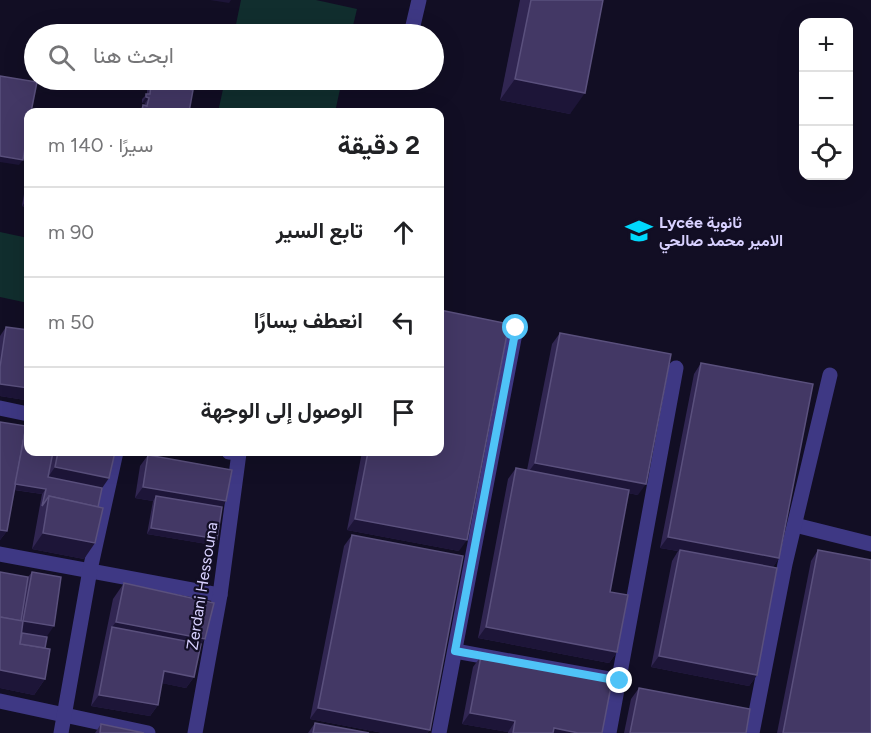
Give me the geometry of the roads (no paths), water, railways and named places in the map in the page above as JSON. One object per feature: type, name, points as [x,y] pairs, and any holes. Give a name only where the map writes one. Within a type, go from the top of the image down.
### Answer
[{"type":"street","points":[[413,24],[419,0]]},
{"type":"street","points":[[439,733],[516,328]]},
{"type":"street","points":[[609,733],[676,368]]},
{"type":"street","points":[[752,733],[785,564],[830,375]]},
{"type":"street","points":[[0,408],[24,413]]},
{"type":"street","points":[[61,733],[90,570],[115,456]]},
{"type":"street","name":"Zerdani Hessouna","points":[[195,733],[220,595],[239,456]]},
{"type":"street","points":[[795,525],[871,544]]},
{"type":"street","points":[[0,554],[220,595]]},
{"type":"street","points":[[455,651],[620,681]]},
{"type":"street","points":[[0,701],[148,733]]},
{"type":"place","name":"Lycée ثانوية الامير محمد صالحي","points":[[639,231]]}]
